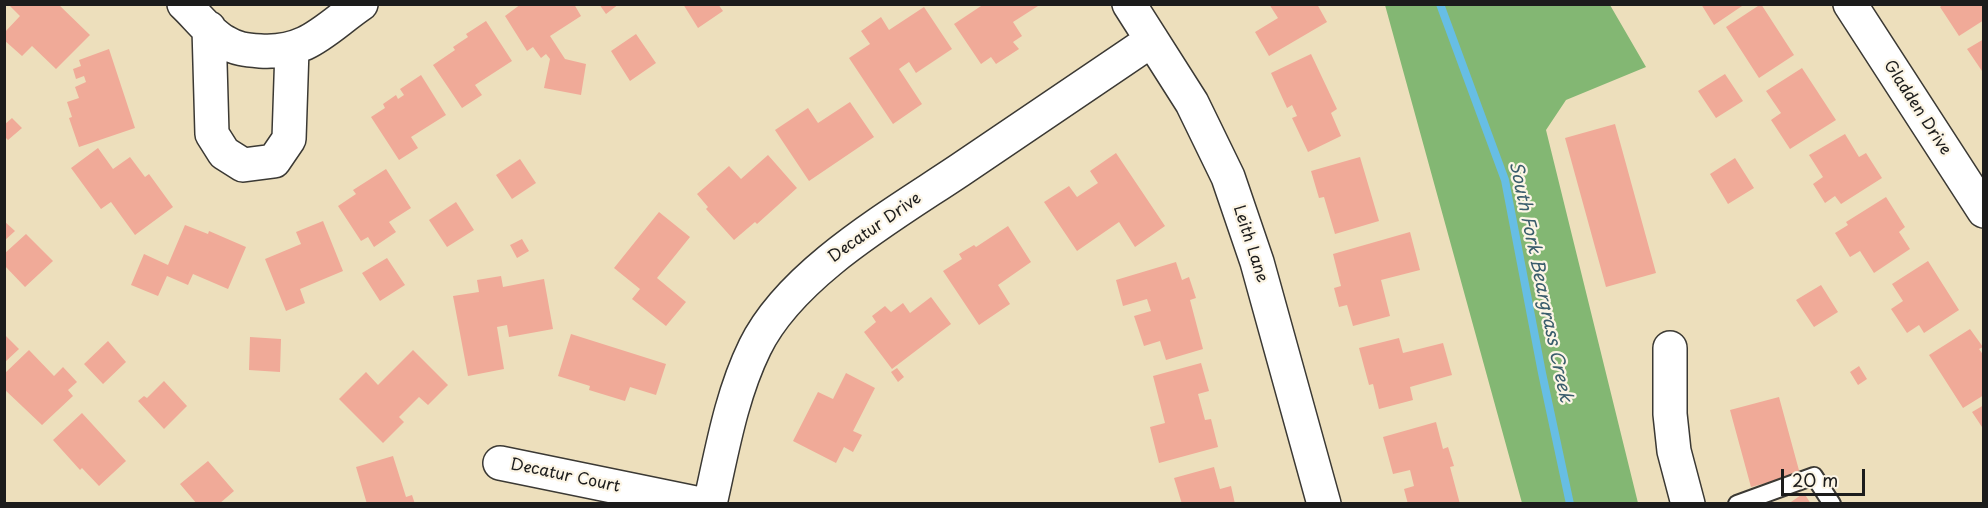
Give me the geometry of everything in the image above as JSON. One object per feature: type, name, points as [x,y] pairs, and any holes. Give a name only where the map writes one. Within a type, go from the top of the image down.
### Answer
[{"type":"street","points":[[184,4],[222,41],[240,50],[269,51],[292,49],[313,40],[361,4]]},
{"type":"street","name":"Leith Lane","points":[[1129,4],[1192,103],[1228,177],[1257,262],[1324,504]]},
{"type":"street","name":"Gladden Drive","points":[[1850,4],[1983,211]]},
{"type":"street","points":[[209,28],[212,134],[224,153],[243,165],[274,161],[289,139],[292,49]]},
{"type":"street","name":"Decatur Drive","points":[[710,504],[735,398],[755,346],[786,301],[825,264],[884,221],[1152,40]]},
{"type":"street","points":[[1670,348],[1670,414],[1674,451],[1688,504]]},
{"type":"street","name":"Decatur Court","points":[[500,463],[700,504]]},
{"type":"lane","points":[[1737,504],[1814,476],[1832,504]]},
{"type":"green space","points":[[1385,5],[1610,5],[1646,67],[1566,100],[1546,130],[1638,503],[1522,503]]},
{"type":"building","points":[[8,4],[58,4],[90,35],[56,69],[32,46],[22,56],[4,40],[4,33],[20,16]]},
{"type":"building","points":[[521,4],[574,4],[581,16],[550,36],[565,59],[586,64],[581,95],[544,88],[550,59],[546,54],[541,58],[533,47],[527,51],[505,16]]},
{"type":"building","points":[[599,4],[619,4],[606,14]]},
{"type":"building","points":[[683,4],[718,4],[723,11],[698,28]]},
{"type":"building","points":[[984,4],[1036,4],[1038,6],[1013,22],[1022,36],[1013,42],[1019,49],[996,64],[991,57],[981,64],[954,24]]},
{"type":"building","points":[[1269,4],[1317,4],[1327,22],[1269,56],[1255,32],[1278,18]]},
{"type":"building","points":[[1701,4],[1745,4],[1714,25]]},
{"type":"building","points":[[1761,4],[1794,55],[1759,78],[1726,27]]},
{"type":"building","points":[[1943,4],[1984,4],[1984,20],[1959,36],[1940,7]]},
{"type":"building","points":[[924,7],[952,49],[916,73],[909,62],[899,69],[922,104],[893,124],[849,58],[870,44],[861,31],[881,17],[889,30]]},
{"type":"building","points":[[486,21],[512,61],[475,85],[482,95],[462,108],[433,65],[455,50],[453,47],[468,37],[466,34]]},
{"type":"building","points":[[636,34],[656,63],[630,81],[611,51]]},
{"type":"building","points":[[1984,39],[1984,74],[1967,49]]},
{"type":"building","points":[[109,49],[135,128],[79,147],[69,118],[72,117],[67,102],[79,98],[75,87],[86,82],[84,76],[76,79],[73,69],[81,66],[79,60]]},
{"type":"building","points":[[1311,54],[1337,109],[1331,113],[1341,136],[1308,152],[1292,118],[1297,116],[1292,105],[1287,108],[1271,73]]},
{"type":"building","points":[[1802,68],[1836,120],[1790,149],[1771,120],[1781,113],[1766,91]]},
{"type":"building","points":[[1725,74],[1743,101],[1716,118],[1698,91]]},
{"type":"building","points":[[421,75],[446,115],[411,137],[418,148],[399,160],[371,117],[385,108],[383,104],[396,95],[398,99],[404,95],[400,89]]},
{"type":"building","points":[[850,102],[874,137],[809,181],[775,130],[808,108],[818,123]]},
{"type":"building","points":[[12,118],[22,128],[8,140],[4,136],[4,125]]},
{"type":"building","points":[[1615,124],[1656,273],[1606,287],[1565,138]]},
{"type":"building","points":[[1845,134],[1859,157],[1866,153],[1882,178],[1841,204],[1835,196],[1825,203],[1813,184],[1823,177],[1809,155]]},
{"type":"building","points":[[98,148],[113,169],[130,157],[145,177],[149,174],[173,207],[135,235],[111,202],[101,209],[71,168]]},
{"type":"building","points":[[1116,153],[1165,226],[1135,247],[1119,222],[1077,251],[1044,202],[1069,186],[1077,197],[1098,183],[1090,171]]},
{"type":"building","points":[[768,155],[797,188],[757,224],[755,222],[734,240],[706,209],[708,207],[697,194],[729,166],[741,179]]},
{"type":"building","points":[[1360,157],[1379,221],[1335,234],[1324,197],[1319,198],[1311,171]]},
{"type":"building","points":[[1735,158],[1754,188],[1728,204],[1710,174]]},
{"type":"building","points":[[520,159],[536,183],[512,199],[496,175]]},
{"type":"building","points":[[386,169],[411,208],[389,222],[396,232],[374,247],[368,237],[361,241],[338,206],[356,194],[353,190]]},
{"type":"building","points":[[1886,197],[1905,227],[1899,232],[1910,249],[1874,273],[1860,251],[1850,257],[1835,233],[1848,225],[1846,222]]},
{"type":"building","points":[[456,202],[474,230],[447,247],[429,220]]},
{"type":"building","points":[[659,212],[690,237],[657,278],[686,302],[666,326],[632,299],[640,289],[614,268]]},
{"type":"building","points":[[4,221],[15,231],[4,241]]},
{"type":"building","points":[[323,221],[343,271],[300,289],[305,303],[286,311],[265,259],[301,244],[296,232]]},
{"type":"building","points":[[185,225],[208,234],[209,231],[246,247],[228,289],[193,274],[188,285],[167,276],[158,296],[131,285],[144,254],[168,265]]},
{"type":"building","points":[[1008,226],[1031,262],[998,285],[1010,304],[979,325],[943,271],[962,259],[959,254],[974,245],[976,247]]},
{"type":"building","points":[[1410,232],[1420,270],[1381,280],[1390,316],[1353,326],[1347,305],[1339,307],[1334,288],[1341,286],[1333,254]]},
{"type":"building","points":[[26,234],[53,261],[25,287],[4,265],[4,254]]},
{"type":"building","points":[[522,239],[529,251],[517,258],[510,245]]},
{"type":"building","points":[[387,258],[405,285],[380,301],[362,273]]},
{"type":"building","points":[[1928,261],[1959,310],[1924,333],[1919,325],[1907,333],[1891,309],[1903,301],[1892,284]]},
{"type":"building","points":[[1176,262],[1182,280],[1189,277],[1196,298],[1190,300],[1203,349],[1166,360],[1160,341],[1144,346],[1134,316],[1151,311],[1147,299],[1123,306],[1116,280]]},
{"type":"building","points":[[501,276],[503,287],[544,279],[553,329],[509,337],[507,325],[497,327],[504,369],[468,376],[453,296],[479,292],[477,280]]},
{"type":"building","points":[[1821,285],[1838,312],[1814,327],[1796,300]]},
{"type":"building","points":[[931,297],[951,324],[892,369],[864,332],[876,322],[872,316],[885,306],[891,312],[903,303],[910,313]]},
{"type":"building","points":[[1970,329],[1983,347],[1979,349],[1984,356],[1984,395],[1963,408],[1929,355]]},
{"type":"building","points":[[4,334],[19,349],[4,363]]},
{"type":"building","points":[[571,334],[666,364],[656,395],[630,387],[625,401],[589,390],[590,386],[558,376]]},
{"type":"building","points":[[250,337],[281,339],[280,372],[249,370]]},
{"type":"building","points":[[1399,338],[1403,353],[1443,343],[1452,375],[1410,387],[1413,400],[1379,409],[1373,384],[1369,385],[1359,348]]},
{"type":"building","points":[[108,341],[126,362],[103,384],[84,364]]},
{"type":"building","points":[[29,350],[54,376],[63,367],[77,382],[68,390],[73,396],[42,425],[4,389],[4,374]]},
{"type":"building","points":[[413,350],[448,385],[428,405],[419,397],[399,417],[404,422],[383,443],[339,399],[366,372],[378,385]]},
{"type":"building","points":[[1201,363],[1209,391],[1198,394],[1205,420],[1211,419],[1218,447],[1159,463],[1150,427],[1165,423],[1153,376]]},
{"type":"building","points":[[1859,366],[1867,379],[1858,385],[1850,372]]},
{"type":"building","points":[[897,368],[904,377],[898,382],[891,372]]},
{"type":"building","points":[[846,373],[875,388],[853,431],[862,435],[853,452],[844,447],[836,463],[793,441],[818,392],[833,399]]},
{"type":"building","points":[[164,381],[187,406],[164,429],[138,401],[144,396],[147,398]]},
{"type":"building","points":[[1779,397],[1800,474],[1751,487],[1730,410]]},
{"type":"building","points":[[1984,405],[1984,430],[1972,412]]},
{"type":"building","points":[[82,413],[126,461],[99,486],[82,468],[80,470],[53,440]]},
{"type":"building","points":[[1436,422],[1443,449],[1448,447],[1454,466],[1450,467],[1460,504],[1408,504],[1404,489],[1414,486],[1410,470],[1393,474],[1383,437]]},
{"type":"building","points":[[393,456],[406,497],[412,495],[415,504],[367,504],[356,467]]},
{"type":"building","points":[[208,461],[234,491],[219,504],[197,504],[180,484]]},
{"type":"building","points":[[1214,467],[1220,489],[1231,486],[1235,504],[1182,504],[1174,478]]},
{"type":"building","points":[[1804,493],[1811,504],[1788,504]]},
{"type":"waterway","name":"South Fork Beargrass Creek","points":[[1440,4],[1505,180],[1570,504]]}]
